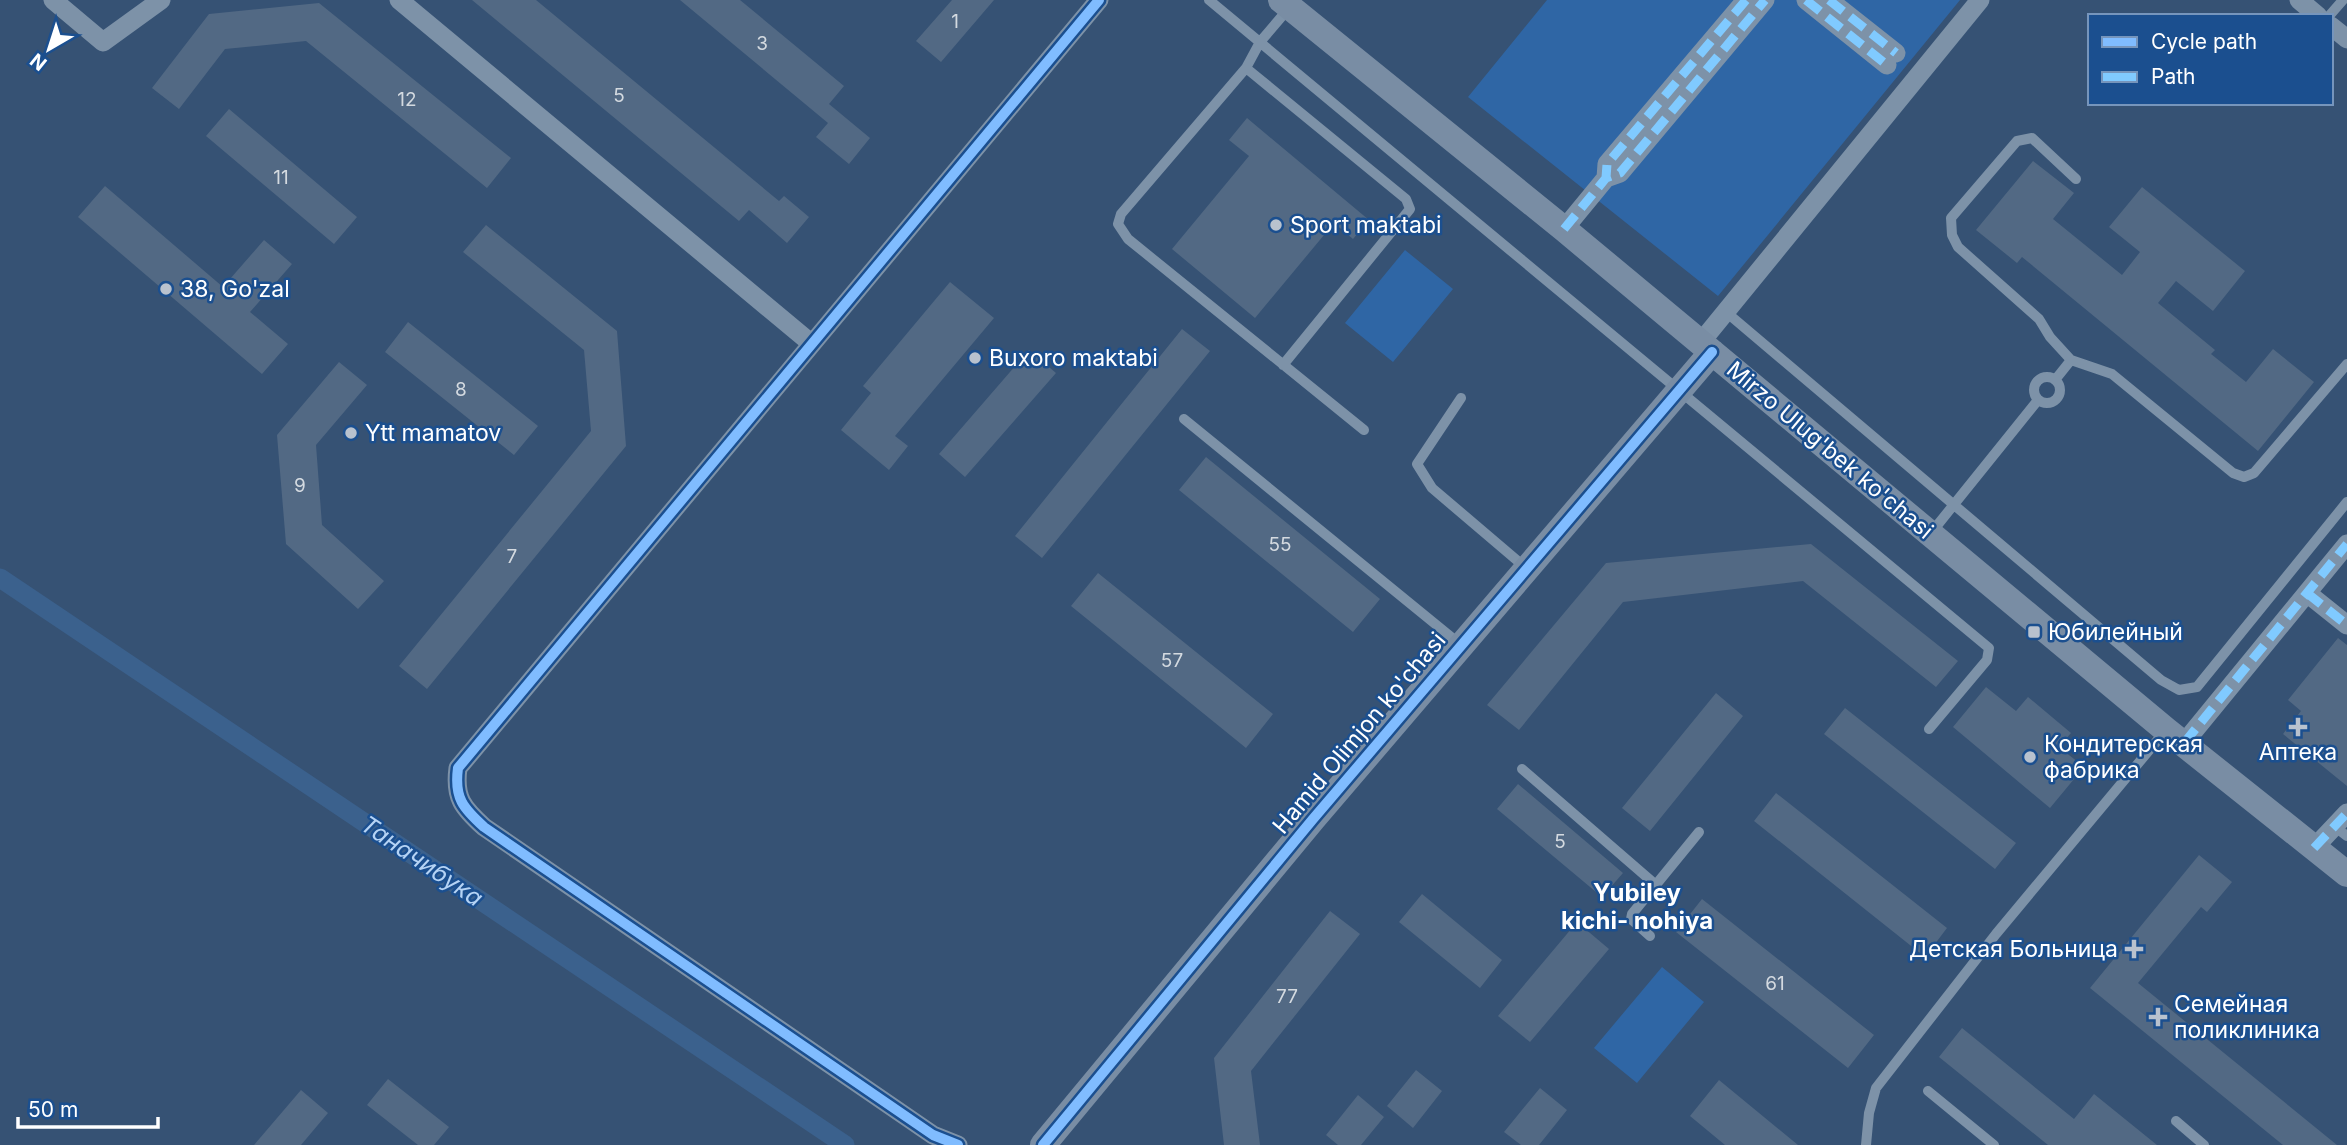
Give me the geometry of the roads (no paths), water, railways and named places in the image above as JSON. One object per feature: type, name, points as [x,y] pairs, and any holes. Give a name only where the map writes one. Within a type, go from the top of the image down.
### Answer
[{"type":"main road","name":"Mirzo Ulug'bek ko'chasi","points":[[1285,4],[1564,229],[2175,736],[2347,874]]},
{"type":"main road","name":"Hamid Olimjon ko'chasi","points":[[1043,1145],[1322,808],[1680,390],[1706,347]]},
{"type":"street","points":[[53,0],[103,42],[161,0]]},
{"type":"street","points":[[399,0],[812,344]]},
{"type":"street","points":[[958,1145],[933,1135],[485,827],[460,801],[456,785],[458,768],[1099,0]]},
{"type":"street","points":[[1606,178],[1608,164],[1746,0]]},
{"type":"street","points":[[1564,229],[1606,178],[1620,173],[1765,0]]},
{"type":"street","points":[[1806,0],[1892,59],[1829,0]]},
{"type":"street","points":[[1706,347],[1726,312],[1980,0]]},
{"type":"street","points":[[2299,0],[2316,14]]},
{"type":"street","points":[[2333,28],[2347,39]]},
{"type":"street","points":[[2175,736],[2307,593],[2347,544]]},
{"type":"street","points":[[2307,593],[2347,625]]},
{"type":"street","points":[[2314,848],[2343,825]]},
{"type":"lane","points":[[1209,0],[1989,648],[1987,660],[1929,729]]},
{"type":"lane","points":[[2331,14],[2343,0]]},
{"type":"lane","points":[[1285,4],[1246,68],[1121,214],[1118,224],[1128,239],[1364,430]]},
{"type":"lane","points":[[1246,68],[1406,199],[1410,209],[1283,365]]},
{"type":"lane","points":[[2076,179],[2032,138],[2017,141],[1951,218],[1952,235],[1958,247],[2039,319],[2050,337],[2071,360],[2112,374],[2233,473],[2244,477],[2254,473],[2347,364]]},
{"type":"lane","points":[[1726,312],[2161,680],[2179,690],[2197,687],[2347,502]]},
{"type":"lane","points":[[2055,380],[2071,360]]},
{"type":"lane","points":[[2048,377],[2055,380],[2059,385],[2058,398],[2045,403],[2038,400],[2034,389],[2036,382],[2048,377]]},
{"type":"lane","points":[[1461,398],[1417,464],[1432,488],[1526,569]]},
{"type":"lane","points":[[1930,534],[2038,400]]},
{"type":"lane","points":[[1184,419],[1461,645]]},
{"type":"lane","points":[[1866,1145],[1869,1112],[1876,1088],[1996,934],[2175,736]]},
{"type":"lane","points":[[1522,769],[1656,885]]},
{"type":"lane","points":[[1650,936],[1631,919],[1632,914],[1699,832]]},
{"type":"lane","points":[[1928,1091],[1994,1145]]},
{"type":"lane","points":[[2176,1121],[2204,1145]]},
{"type":"waterway","name":"Таначибука","points":[[0,578],[845,1145]]},
{"type":"place","name":"Sport maktabi","points":[[1276,225]]},
{"type":"place","name":"38, Go'zal","points":[[166,289]]},
{"type":"place","name":"Buxoro maktabi","points":[[975,358]]},
{"type":"place","name":"Ytt mamatov","points":[[351,433]]},
{"type":"place","name":"Юбилейный","points":[[2034,632]]},
{"type":"place","name":"Аптека","points":[[2298,727]]},
{"type":"place","name":"Кондитерская фабрика","points":[[2030,757]]},
{"type":"place","name":"Детская Больница","points":[[2134,949]]},
{"type":"place","name":"Семейная поликлиника","points":[[2158,1017]]},
{"type":"district","name":"Yubiley kichi- nohiya","points":[[1637,906]]}]
